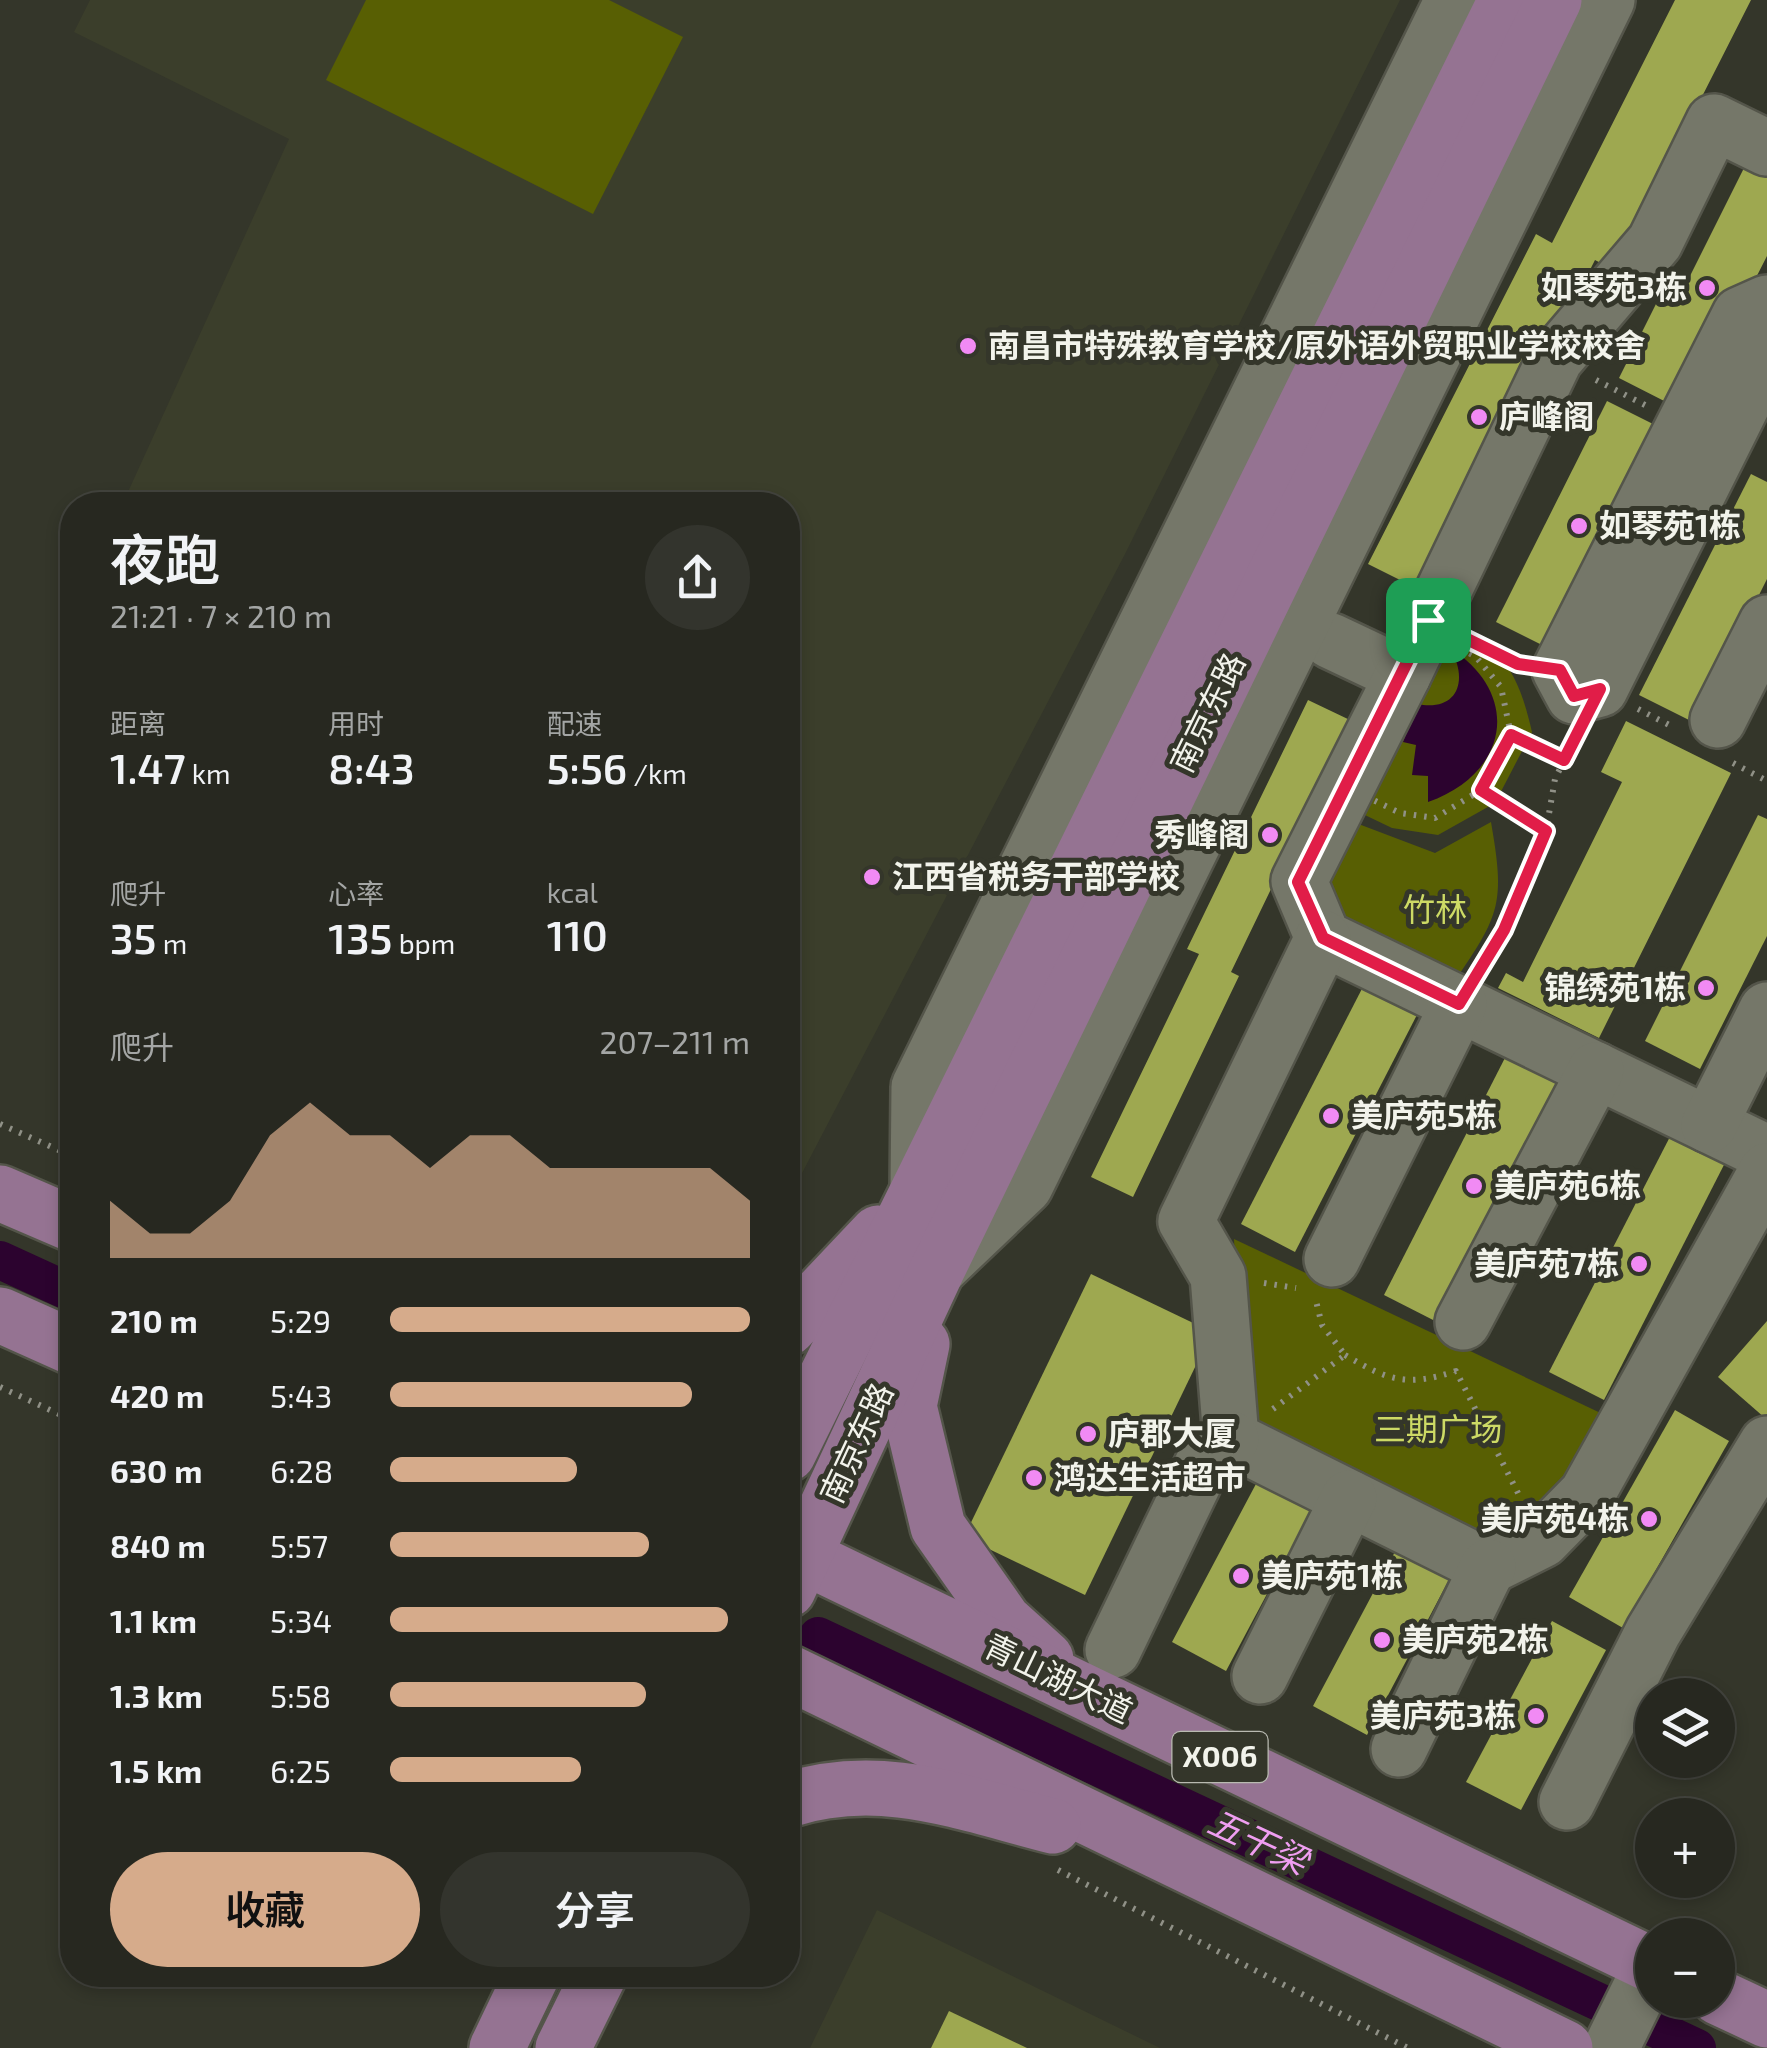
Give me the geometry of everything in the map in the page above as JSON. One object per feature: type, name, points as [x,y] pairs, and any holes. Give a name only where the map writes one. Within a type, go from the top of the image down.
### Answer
[{"type":"main road","name":"南京东路","points":[[800,1430],[1506,0]]},
{"type":"main road","name":"南京东路","points":[[800,1551],[1554,0]]},
{"type":"main road","points":[[800,1315],[918,1190]]},
{"type":"main road","points":[[0,1193],[60,1219]]},
{"type":"main road","points":[[937,1270],[909,1406],[938,1526],[1004,1622],[1095,1669]]},
{"type":"main road","points":[[0,1315],[60,1342]]},
{"type":"main road","name":"青山湖大道","points":[[800,1567],[1095,1669],[1635,1956]]},
{"type":"main road","points":[[800,1678],[1565,2048]]},
{"type":"main road","points":[[800,1796],[892,1786],[1162,1852]]},
{"type":"main road","points":[[497,2048],[526,1987]]},
{"type":"main road","points":[[563,2048],[593,1987]]},
{"type":"main road","points":[[1735,2004],[1767,2020]]},
{"type":"street","points":[[918,1190],[919,1087],[1453,0]]},
{"type":"street","points":[[937,1270],[1025,1186],[1607,0]]},
{"type":"street","points":[[1767,148],[1714,122],[1654,242],[1555,359],[1298,882],[1323,938],[1767,1152]]},
{"type":"street","points":[[1580,680],[1740,315],[1767,303]]},
{"type":"street","points":[[1580,680],[1767,354]]},
{"type":"street","points":[[1718,720],[1767,623]]},
{"type":"street","points":[[1332,641],[1402,675]]},
{"type":"street","points":[[1232,1439],[1218,1276],[1186,1221],[1323,938]]},
{"type":"street","points":[[1332,1259],[1459,1004]]},
{"type":"street","points":[[1709,1125],[1767,1010]]},
{"type":"street","points":[[1463,1322],[1596,1070]]},
{"type":"street","points":[[1399,1749],[1488,1567],[1542,1540],[1587,1494],[1767,1171]]},
{"type":"street","points":[[1095,1669],[1206,1457],[1232,1439]]},
{"type":"street","points":[[1232,1439],[1488,1567]]},
{"type":"street","points":[[1567,1802],[1654,1632],[1767,1444]]},
{"type":"street","points":[[1260,1676],[1348,1498]]},
{"type":"street","points":[[1610,2048],[1635,1999]]},
{"type":"path","points":[[1428,620],[1518,664],[1580,680],[1685,733],[1718,720]]},
{"type":"path","points":[[1442,638],[1476,657],[1502,688],[1511,735],[1481,790],[1436,818],[1400,813],[1365,796],[1442,638]]},
{"type":"path","points":[[1459,1004],[1504,930],[1546,831],[1580,680]]},
{"type":"path","points":[[1511,735],[1564,760]]},
{"type":"path","points":[[1481,790],[1546,831]]},
{"type":"path","points":[[0,1124],[60,1151]]},
{"type":"path","points":[[1218,1276],[1313,1291],[1322,1326],[1344,1355],[1381,1376],[1419,1383],[1456,1371],[1542,1540]]},
{"type":"path","points":[[1232,1439],[1344,1355]]},
{"type":"path","points":[[0,1387],[60,1414]]},
{"type":"path","points":[[1052,1867],[1408,2048]]},
{"type":"shaded area","points":[[90,0],[1400,0],[1125,554],[800,1177],[800,492],[128,492],[289,139],[74,32]]},
{"type":"shaded area","points":[[1450,648],[1473,667],[1489,688],[1496,710],[1496,732],[1489,753],[1475,773],[1455,789],[1428,802],[1428,776],[1412,775],[1416,745],[1403,742],[1417,704],[1442,703],[1456,691],[1459,671]]},
{"type":"shaded area","points":[[877,1910],[1160,2048],[810,2048]]},
{"type":"green space","points":[[366,0],[609,0],[683,37],[593,214],[326,80]]},
{"type":"green space","points":[[1435,617],[1475,636],[1502,659],[1520,690],[1532,732],[1495,803],[1438,835],[1392,828],[1344,805]]},
{"type":"green space","name":"竹林","points":[[1348,820],[1435,853],[1491,822],[1498,872],[1495,907],[1482,940],[1454,982],[1333,923],[1315,883]]},
{"type":"green space","name":"三期广场","points":[[1234,1239],[1609,1417],[1547,1499],[1473,1541],[1255,1434],[1239,1339]]},
{"type":"building","name":"庐峰阁","points":[[1675,0],[1751,0],[1614,270],[1595,260],[1426,593],[1368,564],[1536,234],[1552,243]]},
{"type":"building","name":"如琴苑3栋","points":[[1746,164],[1767,175],[1767,256],[1741,307],[1672,405],[1619,378],[1673,270],[1689,278]]},
{"type":"building","name":"如琴苑1栋","points":[[1607,401],[1663,429],[1552,650],[1496,622]]},
{"type":"building","points":[[1751,474],[1767,482],[1767,579],[1695,723],[1639,695]]},
{"type":"building","name":"秀峰阁","points":[[1308,700],[1352,721],[1231,972],[1239,976],[1133,1197],[1091,1177],[1199,954],[1187,949]]},
{"type":"building","points":[[1626,721],[1731,773],[1599,1038],[1498,988],[1506,973],[1523,982],[1622,782],[1601,772]]},
{"type":"building","name":"锦绣苑1栋","points":[[1758,815],[1767,819],[1767,936],[1700,1069],[1645,1041]]},
{"type":"building","name":"美庐苑5栋","points":[[1367,979],[1421,1007],[1295,1252],[1241,1224]]},
{"type":"building","name":"美庐苑6栋","points":[[1509,1050],[1564,1077],[1439,1323],[1384,1295]]},
{"type":"building","name":"美庐苑7栋","points":[[1675,1127],[1729,1155],[1604,1400],[1549,1372]]},
{"type":"building","name":"庐郡大厦","points":[[1091,1274],[1212,1332],[1085,1595],[964,1537]]},
{"type":"building","points":[[1767,1321],[1767,1416],[1765,1418],[1718,1377]]},
{"type":"building","name":"美庐苑4栋","points":[[1675,1410],[1729,1441],[1623,1628],[1569,1597]]},
{"type":"building","name":"美庐苑1栋","points":[[1257,1482],[1311,1511],[1226,1671],[1172,1642]]},
{"type":"building","name":"美庐苑2栋","points":[[1398,1546],[1452,1574],[1367,1735],[1313,1706]]},
{"type":"building","name":"美庐苑3栋","points":[[1552,1621],[1606,1650],[1521,1810],[1466,1782]]},
{"type":"building","points":[[949,2011],[1027,2048],[931,2048]]},
{"type":"waterway","name":"五干梁","points":[[0,1260],[60,1288]]},
{"type":"waterway","name":"五干梁","points":[[818,1636],[1697,2048]]},
{"type":"place","name":"如琴苑3栋","points":[[1707,288]]},
{"type":"place","name":"南昌市特殊教育学校/原外语外贸职业学校校舍","points":[[968,346]]},
{"type":"place","name":"庐峰阁","points":[[1479,417]]},
{"type":"place","name":"如琴苑1栋","points":[[1579,526]]},
{"type":"place","name":"秀峰阁","points":[[1270,835]]},
{"type":"place","name":"江西省税务干部学校","points":[[872,877]]},
{"type":"place","name":"锦绣苑1栋","points":[[1706,988]]},
{"type":"place","name":"美庐苑5栋","points":[[1331,1116]]},
{"type":"place","name":"美庐苑6栋","points":[[1474,1186]]},
{"type":"place","name":"美庐苑7栋","points":[[1639,1264]]},
{"type":"place","name":"庐郡大厦","points":[[1088,1434]]},
{"type":"place","name":"鸿达生活超市","points":[[1034,1478]]},
{"type":"place","name":"美庐苑4栋","points":[[1649,1519]]},
{"type":"place","name":"美庐苑1栋","points":[[1241,1576]]},
{"type":"place","name":"美庐苑2栋","points":[[1382,1640]]},
{"type":"place","name":"美庐苑3栋","points":[[1536,1716]]},
{"type":"route","points":[[1428,620],[1518,664],[1560,670],[1574,696],[1600,689],[1564,760],[1511,735],[1481,790],[1546,831],[1504,930],[1459,1004],[1323,938],[1298,882],[1428,620]]}]
